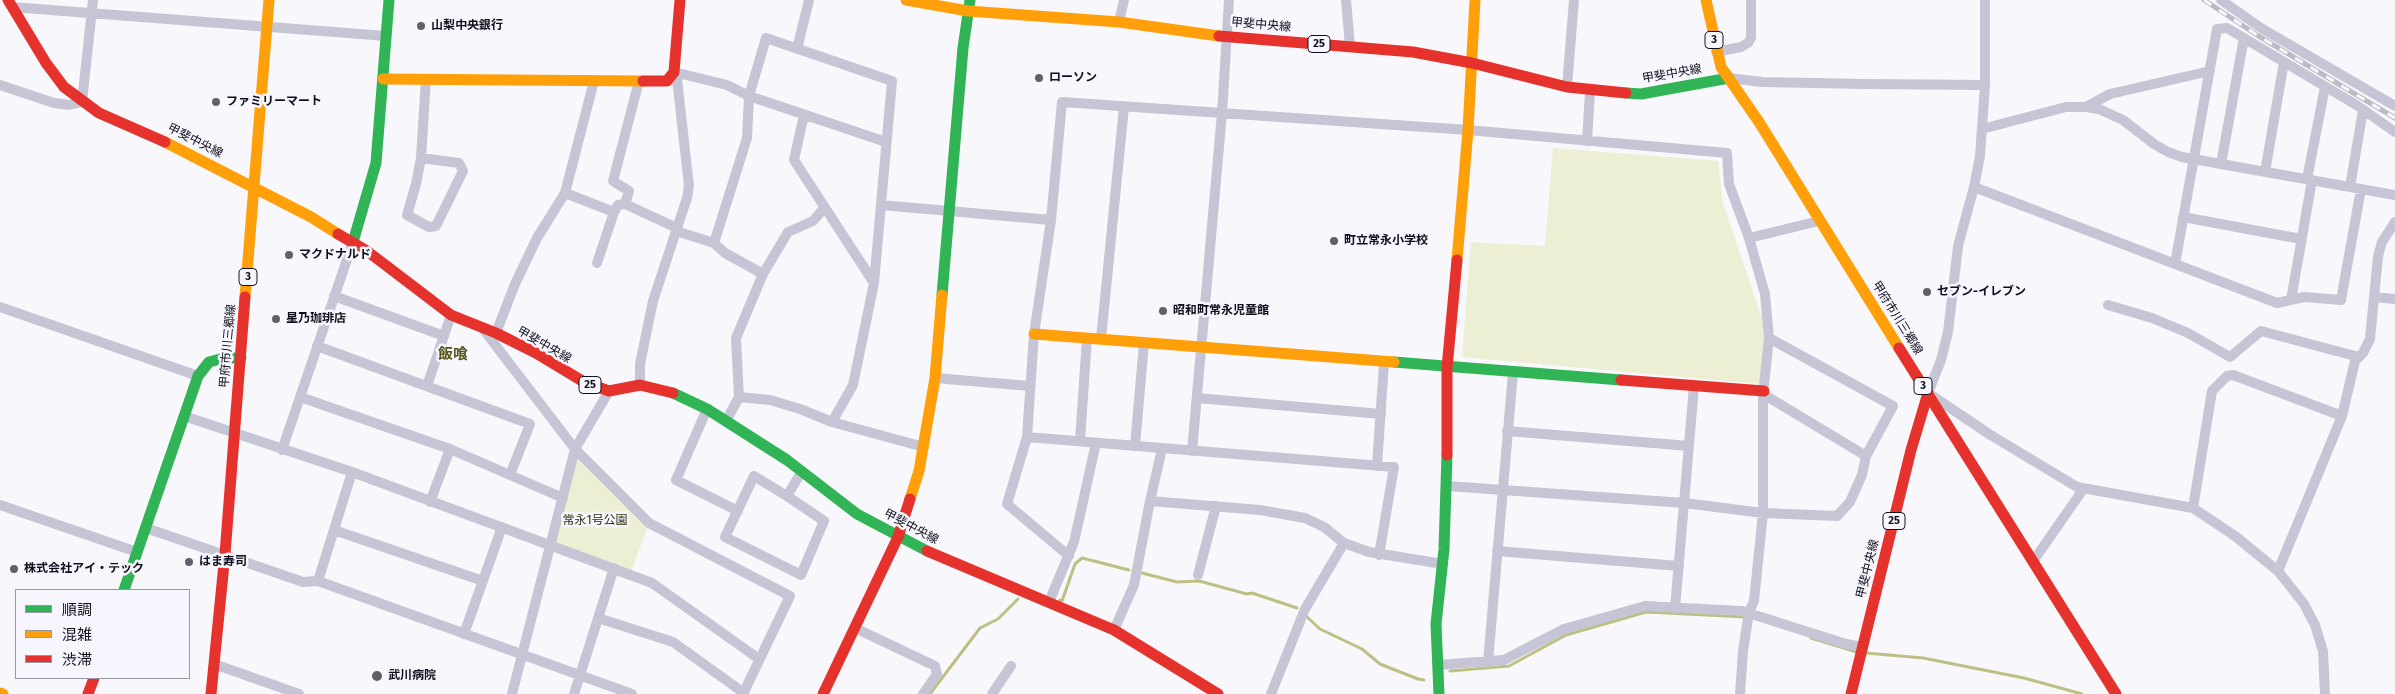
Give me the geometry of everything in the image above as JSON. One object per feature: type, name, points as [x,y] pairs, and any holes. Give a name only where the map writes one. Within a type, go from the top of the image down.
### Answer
[{"type":"main road","name":"甲府市川三郷線","points":[[211,694],[225,554],[256,188],[269,0]]},
{"type":"main road","points":[[352,242],[376,163],[389,0]]},
{"type":"main road","points":[[383,79],[667,80],[674,72],[680,0]]},
{"type":"main road","name":"甲斐中央線","points":[[906,0],[1119,22],[1227,37],[1412,52],[1590,91],[1641,94],[1729,78]]},
{"type":"main road","points":[[1439,694],[1436,624],[1443,564],[1447,486],[1447,368],[1468,130],[1475,0]]},
{"type":"main road","name":"甲府市川三郷線","points":[[1706,0],[1716,52],[1721,67],[1759,122],[1819,221],[2034,560],[2116,694]]},
{"type":"main road","name":"甲斐中央線","points":[[10,4],[46,63],[64,86],[82,102],[99,113],[175,146],[311,217],[352,242],[451,315],[496,333],[536,353],[572,377],[609,391],[640,385],[676,394],[707,409],[802,471],[857,514],[898,537],[952,563],[1114,630],[1218,694]]},
{"type":"main road","points":[[823,694],[898,537],[910,505],[924,447],[935,378],[969,6]]},
{"type":"main road","points":[[1034,334],[1764,392]]},
{"type":"main road","points":[[124,589],[198,376],[209,362],[224,358],[241,358]]},
{"type":"main road","name":"甲斐中央線","points":[[1851,694],[1911,450],[1928,393]]},
{"type":"main road","points":[[88,694],[94,679]]},
{"type":"street","points":[[0,85],[54,103],[69,105],[82,102],[93,0]]},
{"type":"street","points":[[797,49],[809,0]]},
{"type":"street","points":[[1119,22],[1124,0]]},
{"type":"street","points":[[1192,451],[1222,113],[1228,0]]},
{"type":"street","points":[[1346,0],[1350,46]]},
{"type":"street","points":[[1567,87],[1574,0]]},
{"type":"street","points":[[1716,52],[1741,47],[1748,43],[1751,38],[1751,0]]},
{"type":"street","points":[[1984,0],[1985,85],[1982,129],[1974,187],[1958,246],[1948,332],[1941,360],[1928,393],[1988,434],[2078,487],[2193,508],[2235,536],[2278,571],[2304,604],[2315,625],[2323,651],[2325,694]]},
{"type":"street","points":[[2221,0],[2261,28],[2395,106]]},
{"type":"street","points":[[10,4],[92,14],[386,36]]},
{"type":"street","points":[[2175,264],[2217,29],[2227,28],[2364,110],[2395,132]]},
{"type":"street","points":[[714,243],[747,138],[749,96],[766,38],[892,81],[874,284],[853,384],[832,422]]},
{"type":"street","points":[[2221,164],[2244,38]]},
{"type":"street","points":[[2265,172],[2284,62]]},
{"type":"street","points":[[2086,107],[2110,94],[2210,70]]},
{"type":"street","points":[[674,72],[727,85],[749,96],[886,142]]},
{"type":"street","points":[[640,385],[640,364],[653,301],[687,198],[688,186],[677,80],[674,72]]},
{"type":"street","points":[[1729,78],[1762,82],[1985,85]]},
{"type":"street","points":[[421,158],[459,163],[463,171],[436,226],[429,227],[407,214],[421,158],[426,79]]},
{"type":"street","points":[[496,333],[515,284],[537,238],[565,193],[594,81]]},
{"type":"street","points":[[625,204],[629,191],[613,180],[639,81]]},
{"type":"street","points":[[2291,300],[2325,87]]},
{"type":"street","points":[[1587,141],[1590,91]]},
{"type":"street","points":[[1069,556],[1007,504],[1027,437],[1034,334],[1051,220],[1062,102],[1468,130],[1727,152],[1728,184],[1749,238],[1765,294],[1769,338],[1764,392],[1762,513],[1754,601],[1749,616],[1743,650],[1740,694]]},
{"type":"street","points":[[1101,339],[1124,107]]},
{"type":"street","points":[[1982,129],[2066,107],[2099,109],[2123,120],[2168,152],[2193,159],[2395,195]]},
{"type":"street","points":[[2350,187],[2364,110]]},
{"type":"street","points":[[804,115],[794,160],[824,208],[845,236],[874,284]]},
{"type":"street","points":[[1974,187],[2277,303],[2304,297],[2341,300],[2361,189]]},
{"type":"street","points":[[565,193],[614,212]]},
{"type":"street","points":[[597,263],[614,212],[618,205],[625,204],[676,230],[714,243],[724,253],[763,274]]},
{"type":"street","points":[[881,205],[1051,220]]},
{"type":"street","points":[[726,421],[739,397],[736,338],[763,274],[788,232],[813,221],[824,208]]},
{"type":"street","points":[[2183,217],[2301,239]]},
{"type":"street","points":[[1749,238],[1819,221]]},
{"type":"street","points":[[2278,571],[2342,416],[2356,361],[2370,339],[2382,242],[2395,222]]},
{"type":"street","points":[[282,450],[352,242]]},
{"type":"street","points":[[334,296],[444,336]]},
{"type":"street","points":[[2374,297],[2395,299]]},
{"type":"street","points":[[2108,305],[2152,318],[2188,333],[2230,357]]},
{"type":"street","points":[[0,307],[198,376]]},
{"type":"street","points":[[427,386],[451,315]]},
{"type":"street","points":[[482,328],[575,448],[649,523],[790,596],[744,694],[673,642],[598,618]]},
{"type":"street","points":[[2230,357],[2261,331],[2359,357]]},
{"type":"street","points":[[1080,441],[1087,338]]},
{"type":"street","points":[[1447,486],[1684,503],[1762,513],[1837,516],[1850,502],[1862,475],[1866,456],[1893,406],[1769,338]]},
{"type":"street","points":[[1135,446],[1144,343]]},
{"type":"street","points":[[317,346],[530,424],[510,475]]},
{"type":"street","points":[[2230,357],[2233,375]]},
{"type":"street","points":[[1377,466],[1384,362]]},
{"type":"street","points":[[1488,662],[1512,373]]},
{"type":"street","points":[[2193,508],[2212,391],[2227,376],[2233,375],[2342,416]]},
{"type":"street","points":[[935,378],[1030,386]]},
{"type":"street","points":[[1675,608],[1694,386]]},
{"type":"street","points":[[512,694],[575,448],[609,391]]},
{"type":"street","points":[[1764,392],[1866,456]]},
{"type":"street","points":[[300,397],[450,449],[563,498]]},
{"type":"street","points":[[739,397],[770,400],[800,409],[832,422],[924,447]]},
{"type":"street","points":[[1197,398],[1381,414]]},
{"type":"street","points":[[707,409],[676,480],[738,511]]},
{"type":"street","points":[[184,416],[352,472],[430,502],[551,544],[652,583],[759,659]]},
{"type":"street","points":[[1507,431],[1689,446]]},
{"type":"street","points":[[1027,437],[1394,467],[1378,554]]},
{"type":"street","points":[[1049,602],[1069,556],[1096,443]]},
{"type":"street","points":[[430,502],[450,449]]},
{"type":"street","points":[[1114,630],[1134,586],[1162,449]]},
{"type":"street","points":[[787,496],[802,471]]},
{"type":"street","points":[[318,581],[352,472]]},
{"type":"street","points":[[754,476],[787,496],[824,521],[801,575],[726,537],[754,476]]},
{"type":"street","points":[[2034,560],[2084,488]]},
{"type":"street","points":[[1150,501],[1260,510],[1305,518],[1324,528],[1344,543],[1378,554],[1443,564]]},
{"type":"street","points":[[0,505],[137,552]]},
{"type":"street","points":[[1198,575],[1216,506]]},
{"type":"street","points":[[464,634],[502,527]]},
{"type":"street","points":[[146,528],[303,582],[318,581],[632,694]]},
{"type":"street","points":[[334,530],[483,581]]},
{"type":"street","points":[[1271,694],[1305,609],[1344,543]]},
{"type":"street","points":[[1497,551],[1678,566]]},
{"type":"street","points":[[574,694],[614,568]]},
{"type":"street","points":[[1438,666],[1504,660],[1564,629],[1644,606],[1749,616],[1846,644],[1862,651]]},
{"type":"street","points":[[855,628],[935,666],[937,674],[923,694]]},
{"type":"street","points":[[214,664],[299,694]]},
{"type":"street","points":[[995,693],[1011,666]]},
{"type":"green space","points":[[1553,148],[1718,161],[1723,203],[1765,327],[1760,384],[1462,357],[1471,242],[1545,246]]},
{"type":"green space","name":"常永1号公園","points":[[575,449],[649,523],[630,575],[551,544]]},
{"type":"waterway","points":[[1060,600],[1062,601],[1075,564],[1082,558],[1129,570]]},
{"type":"waterway","points":[[1142,573],[1177,582],[1199,581],[1247,594],[1252,593],[1297,608]]},
{"type":"waterway","points":[[930,694],[980,628],[998,619],[1018,599]]},
{"type":"waterway","points":[[1450,671],[1509,666],[1566,635],[1646,612],[1746,617]]},
{"type":"waterway","points":[[1306,616],[1320,629],[1362,649],[1380,664],[1424,680]]},
{"type":"waterway","points":[[1811,638],[1857,652]]},
{"type":"waterway","points":[[1866,653],[1923,658],[2024,678],[2082,694]]},
{"type":"railway","points":[[2204,0],[2257,35],[2395,118]]},
{"type":"traffic: fast","points":[[353,242],[376,163],[389,0]]},
{"type":"traffic: fast","points":[[942,295],[963,48],[970,0]]},
{"type":"traffic: fast","points":[[1626,93],[1641,94],[1729,78]]},
{"type":"traffic: fast","points":[[124,589],[198,376],[209,362],[224,358],[241,358]]},
{"type":"traffic: fast","points":[[1394,362],[1621,380]]},
{"type":"traffic: fast","points":[[673,393],[707,409],[787,460],[857,514],[927,551]]},
{"type":"traffic: fast","points":[[1439,694],[1436,624],[1444,549],[1447,455]]},
{"type":"traffic: slow","points":[[245,297],[269,0]]},
{"type":"traffic: slow","points":[[906,0],[968,11],[1119,22],[1219,36]]},
{"type":"traffic: slow","points":[[1457,260],[1468,130],[1475,0]]},
{"type":"traffic: slow","points":[[1706,0],[1721,67],[1759,122],[1899,348]]},
{"type":"traffic: slow","points":[[383,79],[643,81]]},
{"type":"traffic: slow","points":[[165,142],[311,217],[338,234]]},
{"type":"traffic: slow","points":[[910,499],[919,471],[935,378],[942,295]]},
{"type":"traffic: slow","points":[[1034,334],[1394,362]]},
{"type":"traffic: jam","points":[[8,0],[46,63],[64,87],[99,113],[165,142]]},
{"type":"traffic: jam","points":[[643,81],[667,81],[674,72],[680,0]]},
{"type":"traffic: jam","points":[[1219,36],[1413,52],[1472,63],[1567,87],[1626,93]]},
{"type":"traffic: jam","points":[[338,234],[367,251],[451,315],[496,333],[536,353],[584,382],[609,391],[640,385],[673,393]]},
{"type":"traffic: jam","points":[[1447,455],[1447,368],[1457,260]]},
{"type":"traffic: jam","points":[[211,694],[225,554],[245,297]]},
{"type":"traffic: jam","points":[[1899,348],[2116,694]]},
{"type":"traffic: jam","points":[[1621,380],[1764,391]]},
{"type":"traffic: jam","points":[[1851,694],[1911,450],[1928,393]]},
{"type":"traffic: jam","points":[[823,694],[898,537],[910,499]]},
{"type":"traffic: jam","points":[[927,551],[1114,630],[1218,694]]},
{"type":"traffic: jam","points":[[88,694],[94,679]]},
{"type":"place","name":"山梨中央銀行","points":[[421,26]]},
{"type":"place","name":"ローソン","points":[[1039,78]]},
{"type":"place","name":"ファミリーマート","points":[[216,102]]},
{"type":"place","name":"町立常永小学校","points":[[1334,241]]},
{"type":"place","name":"マクドナルド","points":[[289,255]]},
{"type":"place","name":"セブン-イレブン","points":[[1927,292]]},
{"type":"place","name":"昭和町常永児童館","points":[[1163,311]]},
{"type":"place","name":"星乃珈琲店","points":[[276,319]]},
{"type":"place","name":"はま寿司","points":[[189,562]]},
{"type":"place","name":"株式会社アイ・テック","points":[[14,569]]},
{"type":"place","name":"武川病院","points":[[377,676]]},
{"type":"district","name":"飯喰","points":[[453,355]]}]
